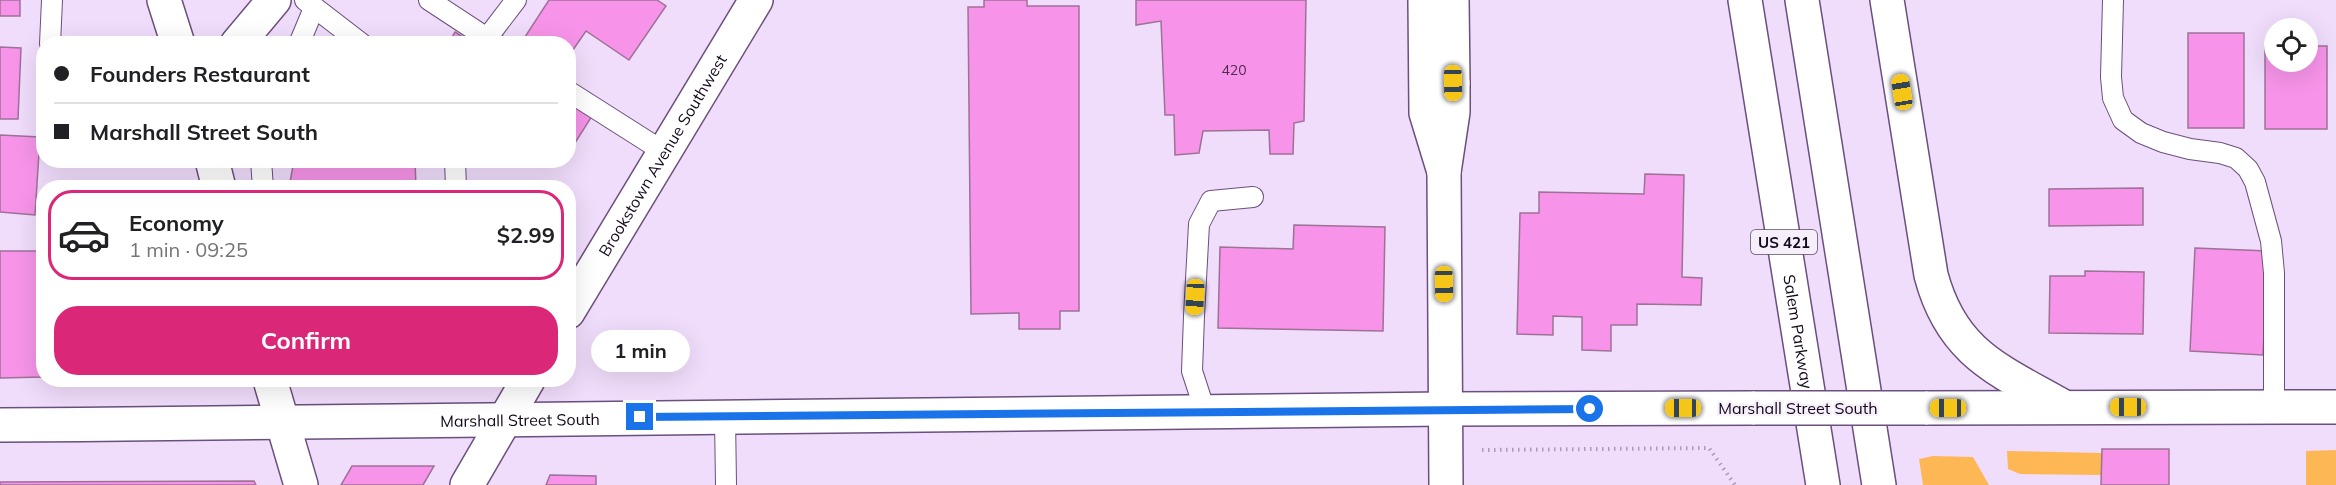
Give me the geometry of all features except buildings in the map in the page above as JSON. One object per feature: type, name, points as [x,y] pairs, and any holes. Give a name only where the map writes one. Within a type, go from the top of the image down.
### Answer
[{"type":"main road","points":[[164,0],[175,36]]},
{"type":"main road","points":[[244,36],[274,0]]},
{"type":"main road","name":"Brookstown Avenue Southwest","points":[[576,299],[756,0]]},
{"type":"main road","points":[[1425,0],[1426,112],[1443,172]]},
{"type":"main road","points":[[1446,485],[1443,172],[1453,112],[1452,0]]},
{"type":"main road","name":"Salem Parkway","points":[[1745,0],[1823,485]]},
{"type":"main road","name":"US 421","points":[[1802,0],[1879,485]]},
{"type":"main road","points":[[1887,0],[1931,275],[1941,306],[1951,324],[1972,351],[1989,365],[2064,407]]},
{"type":"main road","points":[[272,387],[301,485]]},
{"type":"main road","points":[[467,485],[524,387]]},
{"type":"main road","name":"Marshall Street South","points":[[0,425],[282,424],[504,419],[1445,409],[2336,407]]},
{"type":"lane","points":[[50,36],[51,0]]},
{"type":"lane","points":[[429,0],[483,36]]},
{"type":"lane","points":[[494,36],[516,0]]},
{"type":"lane","points":[[2113,0],[2111,76],[2113,98],[2123,120],[2141,134],[2163,142],[2236,158],[2248,169],[2255,182],[2271,241],[2274,273],[2274,407]]},
{"type":"lane","points":[[301,36],[309,4],[351,36]]},
{"type":"lane","points":[[576,97],[664,153]]},
{"type":"lane","points":[[1205,411],[1192,371],[1198,224],[1211,201],[1253,197]]},
{"type":"lane","points":[[725,417],[726,485]]},
{"type":"path","points":[[1475,450],[1709,448],[1734,485]]},
{"type":"shaded area","points":[[2336,450],[2336,485],[2306,485],[2306,451]]},
{"type":"shaded area","points":[[2007,451],[2102,453],[2101,475],[2020,474],[2008,469]]},
{"type":"shaded area","points":[[1933,456],[1973,457],[1989,485],[1923,485],[1919,459]]},
{"type":"route","points":[[640,417],[1590,409]]}]
